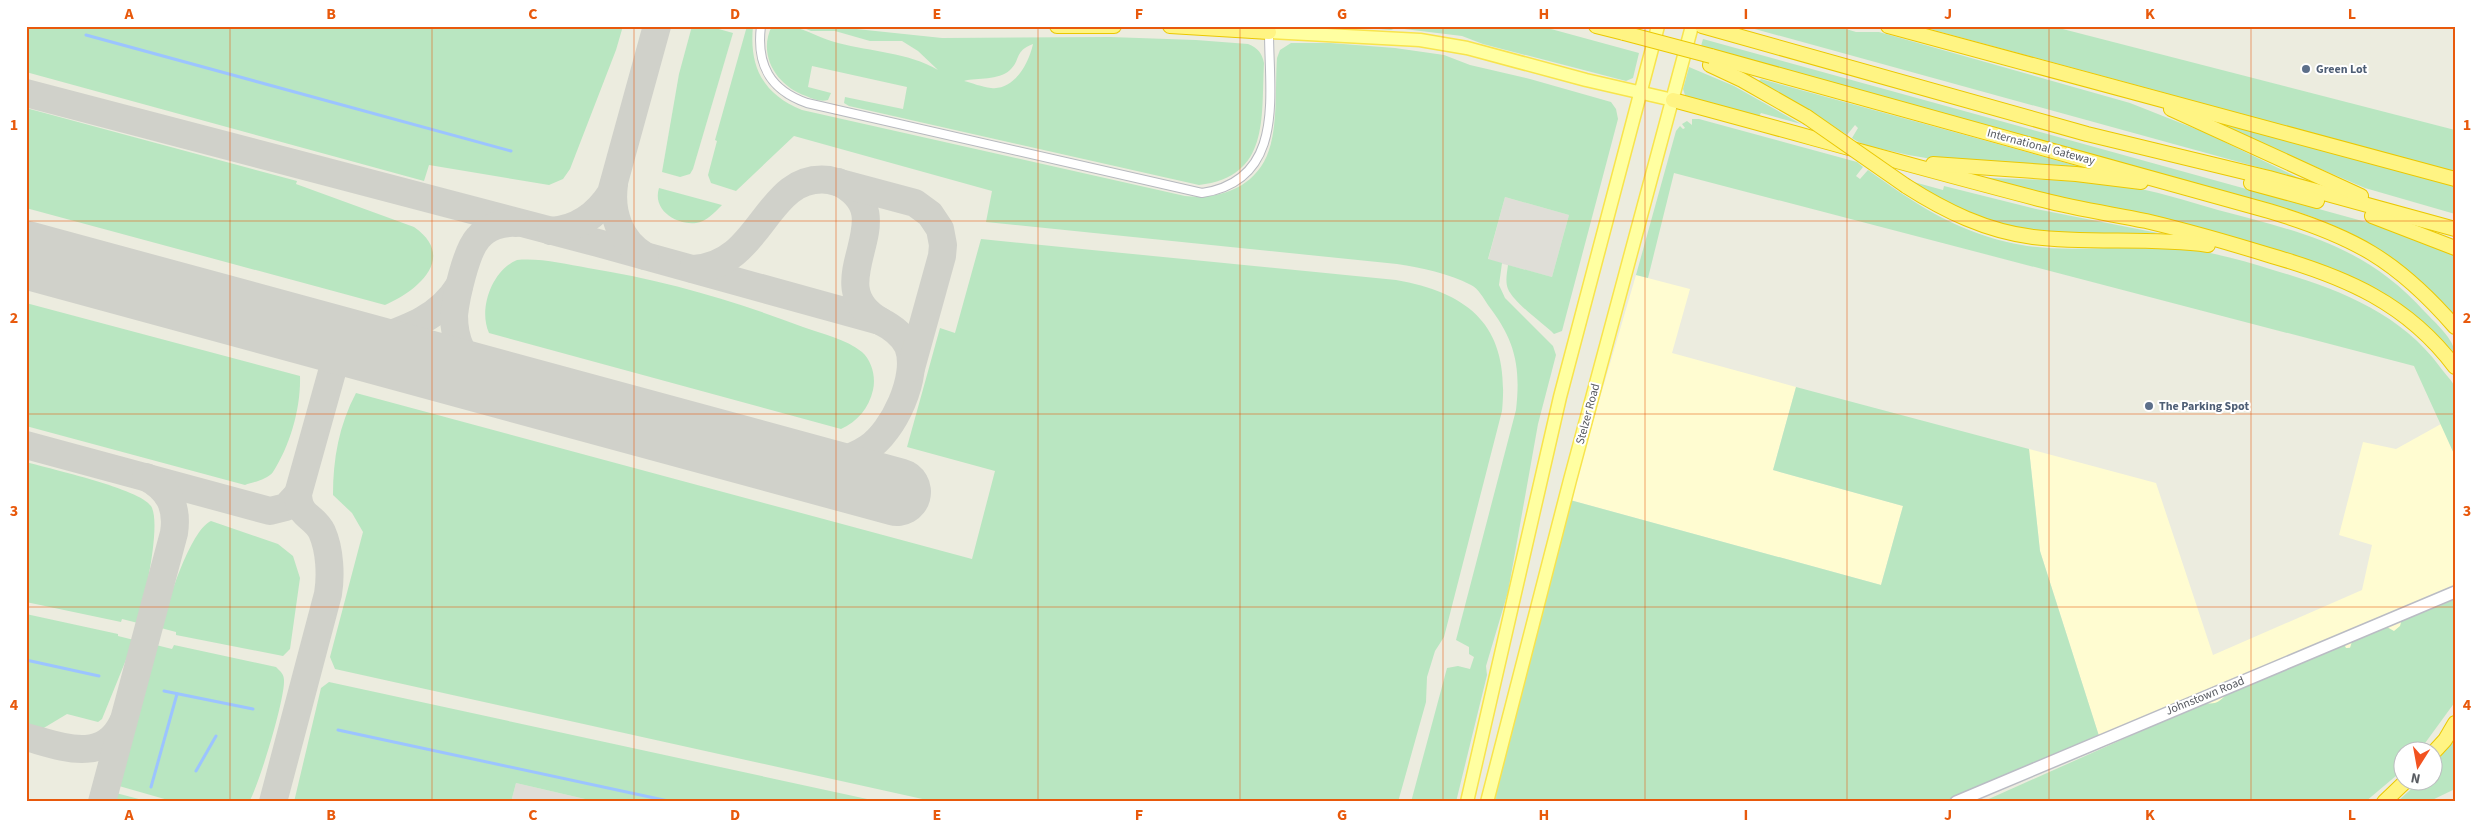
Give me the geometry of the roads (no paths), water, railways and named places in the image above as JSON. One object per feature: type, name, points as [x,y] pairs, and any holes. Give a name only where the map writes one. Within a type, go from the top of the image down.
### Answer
[{"type":"highway","points":[[1056,26],[1114,26]]},
{"type":"highway","points":[[1170,26],[1269,32]]},
{"type":"highway","points":[[1596,26],[1669,45],[1711,60],[1742,80],[1808,117],[1942,210],[1991,228],[2031,237],[2083,241],[2178,240],[2270,255]]},
{"type":"highway","name":"International Gateway","points":[[1702,26],[2156,151],[2269,178],[2455,229]]},
{"type":"highway","points":[[1888,26],[2455,179]]},
{"type":"highway","name":"International Gateway","points":[[1711,60],[2300,220],[2354,242],[2383,259],[2412,281],[2455,327]]},
{"type":"highway","points":[[2123,89],[2183,114],[2358,195],[2455,224]]},
{"type":"highway","points":[[1673,100],[2051,203],[2156,224],[2222,240],[2347,281],[2387,301],[2419,327],[2455,366]]},
{"type":"highway","points":[[2156,151],[2268,188],[2386,220],[2455,248]]},
{"type":"highway","points":[[1904,162],[1982,169],[2076,174],[2184,187]]},
{"type":"highway","points":[[2444,741],[2455,723]]},
{"type":"highway","points":[[2384,802],[2397,790]]},
{"type":"main road","points":[[1467,802],[1560,396],[1658,26]]},
{"type":"main road","name":"Stelzer Road","points":[[1487,802],[1570,480],[1692,26]]},
{"type":"main road","points":[[1269,32],[1420,40],[1467,48],[1673,100]]},
{"type":"main road","name":"Johnstown Road","points":[[1956,802],[2455,592]]},
{"type":"street","points":[[761,26],[760,54],[765,70],[777,86],[792,98],[1202,193],[1216,190],[1239,180],[1250,171],[1263,149],[1267,136],[1269,112],[1269,32]]},
{"type":"waterway","points":[[86,35],[511,151]]},
{"type":"waterway","points":[[26,660],[99,676]]},
{"type":"waterway","points":[[164,691],[253,709]]},
{"type":"waterway","points":[[151,787],[177,694]]},
{"type":"waterway","points":[[338,730],[673,802]]},
{"type":"waterway","points":[[196,771],[216,736]]},
{"type":"place","name":"Green Lot","points":[[2306,69]]},
{"type":"place","name":"The Parking Spot","points":[[2149,406]]}]
